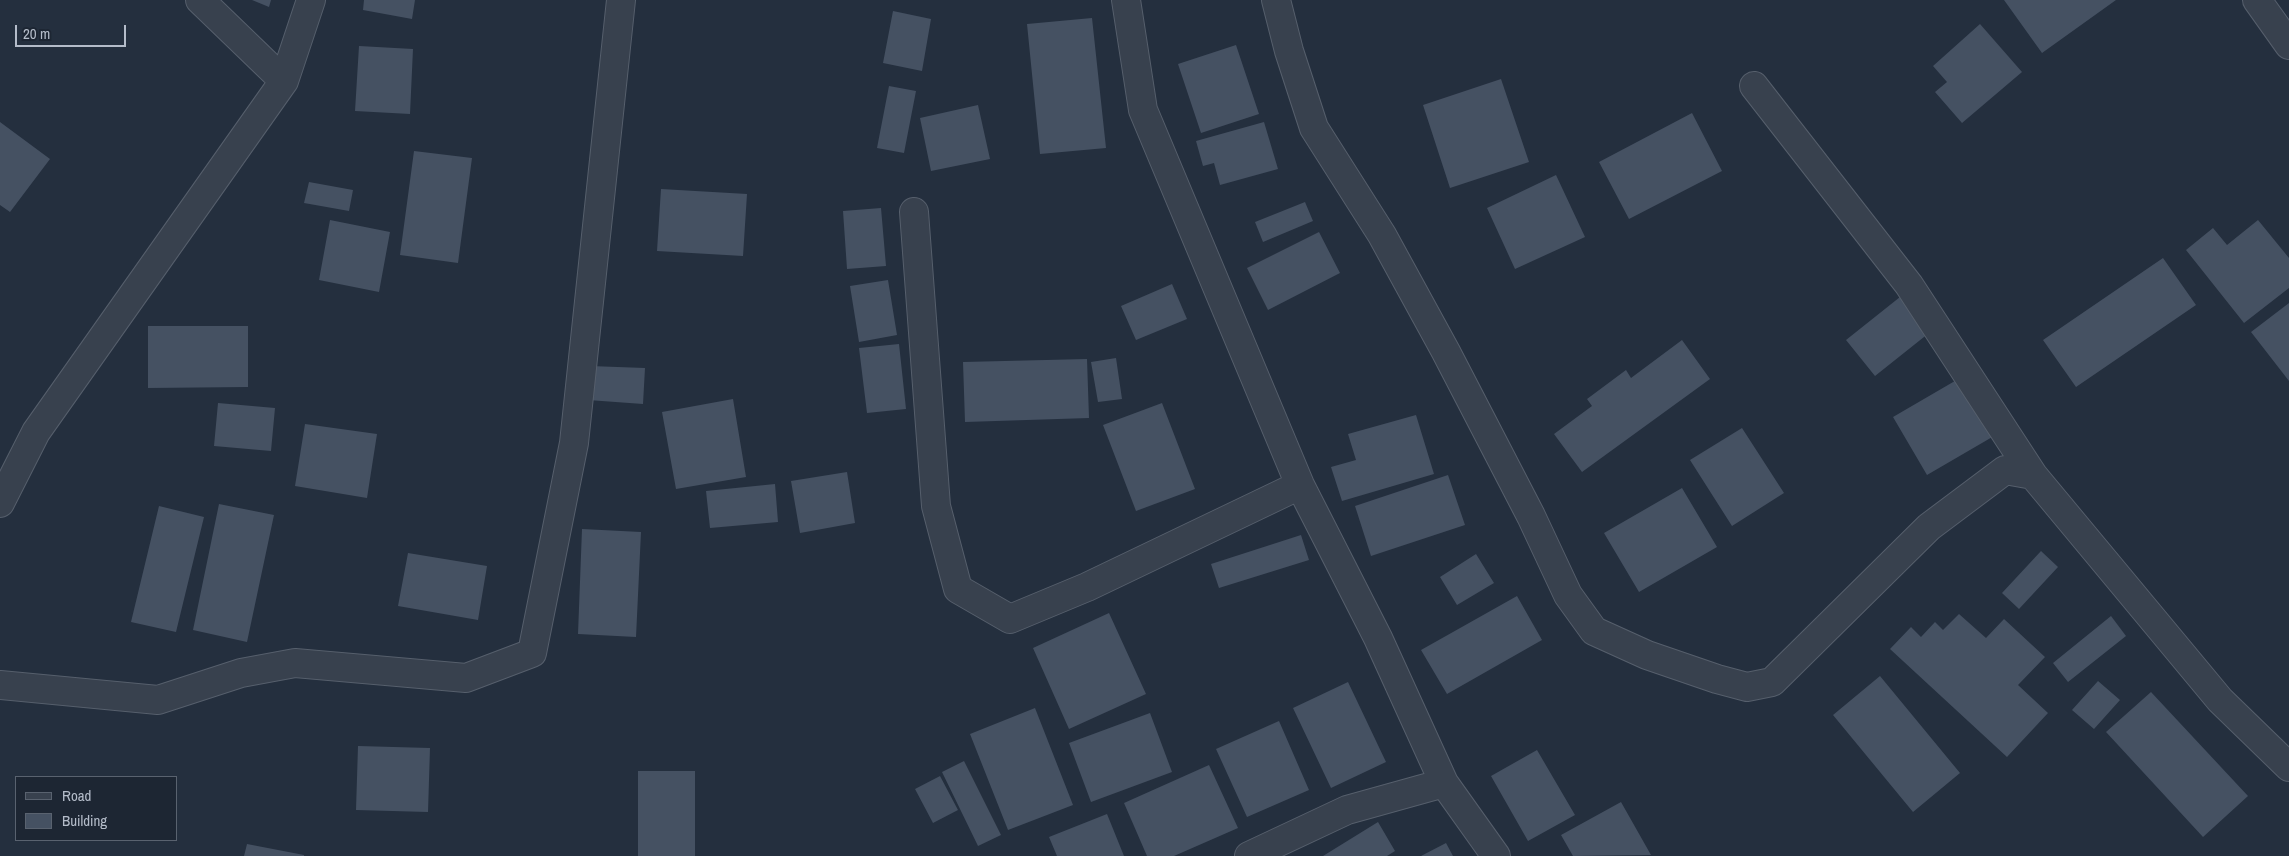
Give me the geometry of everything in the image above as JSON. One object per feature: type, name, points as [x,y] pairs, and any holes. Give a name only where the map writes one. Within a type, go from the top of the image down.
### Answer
[{"type":"street","points":[[200,0],[284,81]]},
{"type":"street","points":[[0,503],[36,432],[284,81],[311,0]]},
{"type":"street","points":[[0,685],[158,700],[241,672],[295,663],[466,678],[532,653],[574,443],[621,0]]},
{"type":"street","points":[[1126,0],[1143,110],[1300,484],[1378,638],[1444,783],[1496,856]]},
{"type":"street","points":[[1276,0],[1289,51],[1314,128],[1386,243],[1455,369],[1568,595],[1594,631],[1648,655],[1717,679],[1747,687],[1772,682],[1928,527],[2005,470],[2033,475]]},
{"type":"street","points":[[2257,0],[2289,45]]},
{"type":"street","points":[[1754,86],[1909,285],[2033,475],[2220,700],[2289,767]]},
{"type":"street","points":[[914,212],[936,506],[958,589],[1010,619],[1087,587],[1300,484]]},
{"type":"street","points":[[1249,856],[1347,810],[1444,783]]},
{"type":"building","points":[[252,0],[271,0],[269,7]]},
{"type":"building","points":[[364,0],[415,0],[412,19],[363,10]]},
{"type":"building","points":[[2004,0],[2116,0],[2042,53]]},
{"type":"building","points":[[893,11],[931,19],[922,71],[883,63]]},
{"type":"building","points":[[1092,18],[1106,148],[1040,154],[1027,24]]},
{"type":"building","points":[[1980,24],[2022,72],[1962,123],[1935,92],[1947,82],[1933,66]]},
{"type":"building","points":[[1236,45],[1259,114],[1201,133],[1178,64]]},
{"type":"building","points":[[359,46],[413,49],[410,114],[355,111]]},
{"type":"building","points":[[1501,79],[1529,162],[1450,188],[1423,105]]},
{"type":"building","points":[[889,86],[916,91],[904,153],[877,148]]},
{"type":"building","points":[[978,105],[990,159],[931,171],[920,118]]},
{"type":"building","points":[[1692,113],[1722,171],[1629,219],[1599,162]]},
{"type":"building","points":[[0,122],[50,159],[10,212],[0,205]]},
{"type":"building","points":[[1264,122],[1278,169],[1220,185],[1214,163],[1203,166],[1196,141]]},
{"type":"building","points":[[414,151],[472,158],[458,263],[400,255]]},
{"type":"building","points":[[1556,175],[1585,237],[1515,269],[1487,208]]},
{"type":"building","points":[[309,182],[353,190],[349,211],[304,203]]},
{"type":"building","points":[[661,189],[747,194],[743,256],[657,251]]},
{"type":"building","points":[[1305,202],[1313,221],[1263,242],[1255,222]]},
{"type":"building","points":[[881,208],[886,266],[847,269],[843,211]]},
{"type":"building","points":[[330,220],[390,232],[379,292],[319,280]]},
{"type":"building","points":[[2258,220],[2289,258],[2289,288],[2244,323],[2186,250],[2213,228],[2227,245]]},
{"type":"building","points":[[1319,232],[1340,273],[1268,310],[1247,268]]},
{"type":"building","points":[[2163,258],[2196,305],[2076,387],[2043,340]]},
{"type":"building","points":[[888,280],[897,335],[859,342],[850,286]]},
{"type":"building","points":[[1172,284],[1187,319],[1136,340],[1121,306]]},
{"type":"building","points":[[1900,297],[1929,333],[1875,376],[1846,340]]},
{"type":"building","points":[[2289,303],[2289,381],[2251,332]]},
{"type":"building","points":[[148,326],[248,326],[248,387],[148,388]]},
{"type":"building","points":[[1682,340],[1710,379],[1582,472],[1554,434],[1592,406],[1587,399],[1626,370],[1631,378]]},
{"type":"building","points":[[899,344],[906,409],[867,413],[859,348]]},
{"type":"building","points":[[1116,358],[1122,399],[1098,402],[1091,362]]},
{"type":"building","points":[[1087,359],[1089,418],[965,422],[963,362]]},
{"type":"building","points":[[590,366],[645,368],[643,404],[588,400]]},
{"type":"building","points":[[1960,378],[1994,436],[1927,475],[1893,417]]},
{"type":"building","points":[[733,399],[746,477],[676,489],[662,412]]},
{"type":"building","points":[[218,403],[275,408],[271,451],[214,446]]},
{"type":"building","points":[[1162,403],[1195,489],[1136,511],[1103,425]]},
{"type":"building","points":[[1416,415],[1434,474],[1342,501],[1331,467],[1356,460],[1348,434]]},
{"type":"building","points":[[305,424],[377,434],[367,498],[295,486]]},
{"type":"building","points":[[1742,428],[1784,493],[1732,526],[1690,460]]},
{"type":"building","points":[[847,472],[855,523],[800,533],[791,481]]},
{"type":"building","points":[[1448,475],[1465,525],[1371,556],[1355,506]]},
{"type":"building","points":[[775,484],[778,522],[710,528],[706,491]]},
{"type":"building","points":[[1682,488],[1717,547],[1639,592],[1604,533]]},
{"type":"building","points":[[219,504],[274,515],[247,642],[193,630]]},
{"type":"building","points":[[159,506],[204,517],[176,632],[131,622]]},
{"type":"building","points":[[582,529],[641,532],[636,637],[578,634]]},
{"type":"building","points":[[1301,535],[1309,560],[1219,588],[1211,564]]},
{"type":"building","points":[[2041,551],[2058,567],[2019,609],[2002,593]]},
{"type":"building","points":[[408,553],[487,566],[478,620],[398,606]]},
{"type":"building","points":[[1476,554],[1494,583],[1457,605],[1440,577]]},
{"type":"building","points":[[1517,596],[1542,640],[1447,694],[1421,650]]},
{"type":"building","points":[[1109,613],[1146,694],[1069,729],[1033,648]]},
{"type":"building","points":[[1959,614],[1986,638],[2004,619],[2045,657],[2018,685],[2048,713],[2007,757],[1890,649],[1911,627],[1921,637],[1935,622],[1943,630]]},
{"type":"building","points":[[2111,616],[2126,636],[2068,682],[2053,663]]},
{"type":"building","points":[[1880,676],[1960,773],[1913,812],[1833,715]]},
{"type":"building","points":[[2098,681],[2120,700],[2094,729],[2072,710]]},
{"type":"building","points":[[1348,682],[1386,762],[1331,788],[1293,708]]},
{"type":"building","points":[[2151,692],[2248,796],[2203,837],[2106,732]]},
{"type":"building","points":[[1035,708],[1073,805],[1008,830],[970,734]]},
{"type":"building","points":[[1150,713],[1172,772],[1091,802],[1069,743]]},
{"type":"building","points":[[1279,721],[1309,790],[1247,817],[1216,749]]},
{"type":"building","points":[[358,746],[430,748],[428,812],[356,810]]},
{"type":"building","points":[[1537,750],[1575,815],[1528,841],[1491,776]]},
{"type":"building","points":[[964,761],[1001,835],[978,846],[942,772]]},
{"type":"building","points":[[1209,765],[1238,828],[1174,856],[1147,856],[1124,803]]},
{"type":"building","points":[[638,771],[695,771],[695,856],[638,856]]},
{"type":"building","points":[[940,776],[958,810],[933,823],[915,789]]},
{"type":"building","points":[[1621,802],[1651,855],[1573,856],[1561,835]]},
{"type":"building","points":[[1107,814],[1124,856],[1057,856],[1049,837]]},
{"type":"building","points":[[1378,822],[1395,851],[1387,856],[1323,856]]},
{"type":"building","points":[[1446,843],[1453,856],[1421,856]]},
{"type":"building","points":[[247,844],[304,855],[304,856],[244,856]]}]
